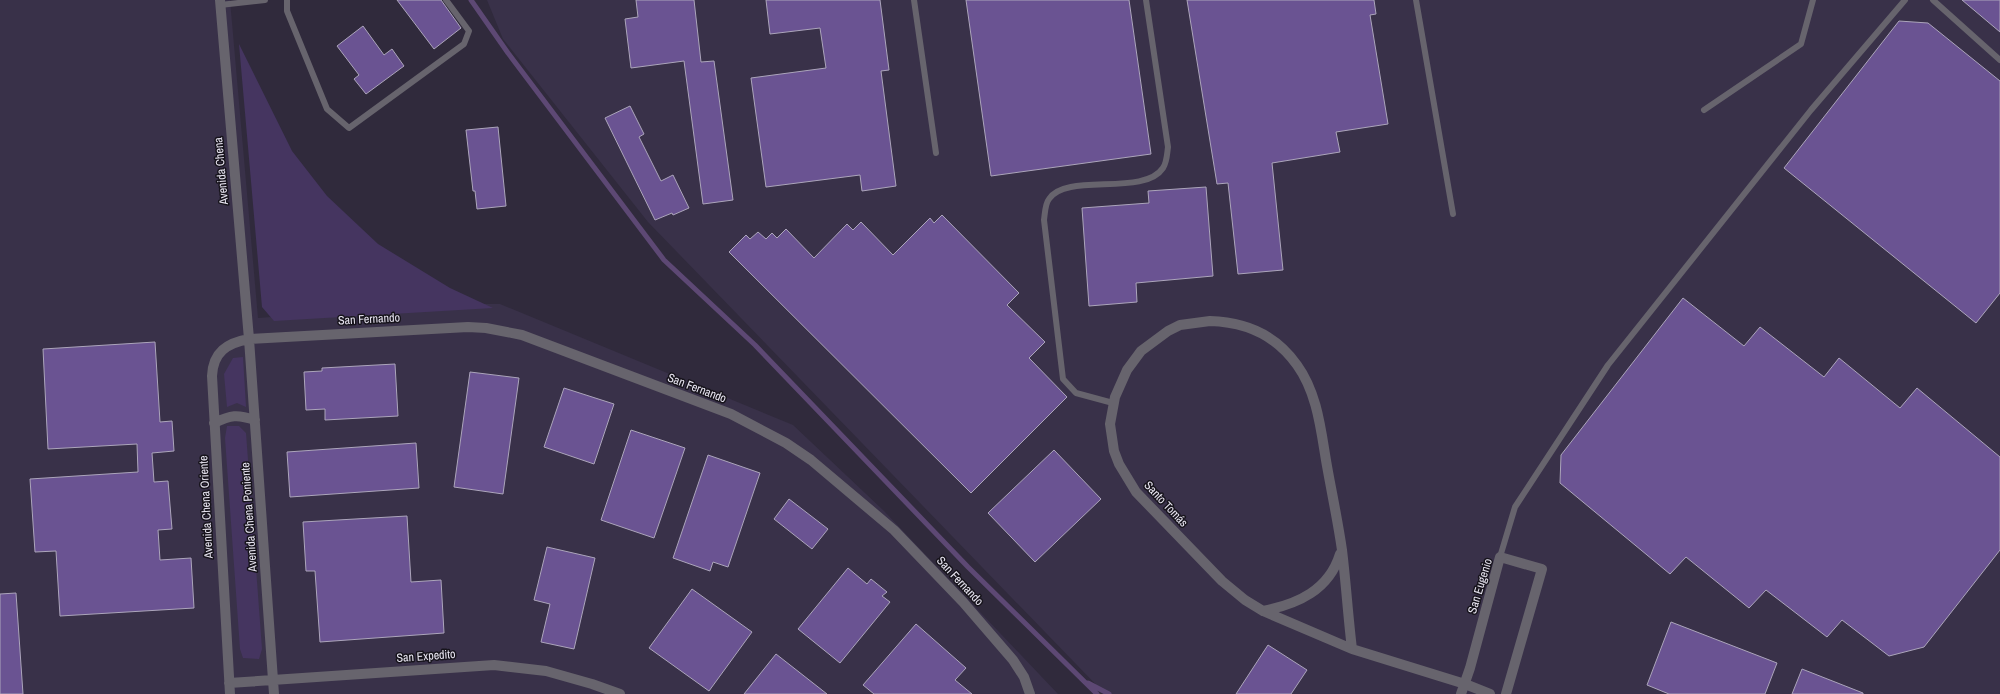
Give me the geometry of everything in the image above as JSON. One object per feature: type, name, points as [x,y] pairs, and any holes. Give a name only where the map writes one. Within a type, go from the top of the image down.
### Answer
[{"type":"street","name":"Avenida Chena","points":[[220,2],[249,339]]},
{"type":"street","name":"Santo Tomás","points":[[1352,649],[1342,549],[1321,432],[1312,392],[1298,366],[1274,340],[1246,326],[1227,321],[1210,321],[1180,326],[1168,332],[1141,351],[1127,370],[1113,403],[1110,424],[1114,451],[1119,464],[1136,492],[1222,581],[1245,600],[1263,611],[1352,649],[1463,689],[1490,694]]},
{"type":"street","name":"San Fernando","points":[[249,339],[468,327],[486,328],[522,335],[731,414],[786,443],[805,456],[894,530],[996,639],[1024,677],[1030,694]]},
{"type":"street","name":"Avenida Chena Poniente","points":[[249,339],[274,694]]},
{"type":"street","name":"Avenida Chena Oriente","points":[[230,694],[212,376],[217,357],[228,344],[249,339]]},
{"type":"street","points":[[214,423],[233,415],[255,420]]},
{"type":"street","points":[[1263,611],[1294,603],[1312,592],[1328,577],[1337,565],[1342,549]]},
{"type":"street","name":"San Eugenio","points":[[1463,689],[1500,558],[1542,569],[1506,694]]},
{"type":"street","name":"San Expedito","points":[[229,683],[494,665],[546,671],[592,684],[620,694]]},
{"type":"lane","points":[[220,2],[265,0]]},
{"type":"lane","points":[[287,0],[287,12],[327,109],[349,128],[464,44],[469,31],[446,0]]},
{"type":"lane","points":[[914,0],[936,152]]},
{"type":"lane","points":[[1113,403],[1076,393],[1067,385],[1064,379],[1044,220],[1048,199],[1055,192],[1068,187],[1146,180],[1158,173],[1164,167],[1168,147],[1146,0]]},
{"type":"lane","points":[[1416,0],[1453,214]]},
{"type":"lane","points":[[1704,110],[1801,44],[1814,0]]},
{"type":"lane","points":[[1500,558],[1515,507],[1608,365],[1811,110],[1906,0]]},
{"type":"lane","points":[[1933,0],[2000,60]]},
{"type":"shaded area","points":[[0,0],[230,0],[258,318],[451,304],[500,304],[793,425],[884,511],[1058,694],[0,694]]},
{"type":"shaded area","points":[[487,0],[2000,0],[2000,694],[1105,694],[648,222],[503,39]]},
{"type":"shaded area","points":[[239,44],[292,151],[327,196],[378,244],[450,288],[493,308],[274,321],[262,307]]},
{"type":"shaded area","points":[[243,357],[246,407],[237,403],[227,407],[224,374],[233,358]]},
{"type":"shaded area","points":[[227,426],[239,426],[246,433],[262,649],[259,659],[243,658],[240,649],[225,438]]},
{"type":"building","points":[[397,0],[441,0],[461,28],[434,49]]},
{"type":"building","points":[[636,0],[694,0],[701,62],[714,61],[733,200],[703,204],[684,61],[631,68],[625,19],[638,17]]},
{"type":"building","points":[[766,0],[880,0],[889,70],[881,71],[896,186],[862,191],[860,175],[766,187],[751,78],[826,68],[820,28],[770,34]]},
{"type":"building","points":[[966,0],[1129,0],[1151,154],[991,176]]},
{"type":"building","points":[[1187,0],[1374,0],[1376,14],[1370,15],[1388,124],[1336,132],[1340,152],[1272,163],[1283,270],[1238,274],[1228,183],[1217,184]]},
{"type":"building","points":[[1962,0],[2000,0],[2000,32]]},
{"type":"building","points":[[1899,21],[1928,23],[2000,81],[2000,293],[1976,323],[1784,168]]},
{"type":"building","points":[[363,26],[384,55],[392,49],[404,66],[366,94],[354,79],[359,75],[337,46]]},
{"type":"building","points":[[630,106],[644,134],[639,137],[661,181],[673,175],[689,208],[673,215],[672,213],[655,220],[605,118]]},
{"type":"building","points":[[498,127],[506,206],[477,209],[475,191],[473,191],[466,130]]},
{"type":"building","points":[[1206,187],[1213,276],[1136,283],[1137,302],[1089,306],[1082,208],[1149,203],[1148,191]]},
{"type":"building","points":[[942,215],[1019,293],[1007,305],[1045,342],[1029,358],[1067,397],[971,493],[729,252],[746,235],[750,239],[758,232],[766,239],[772,233],[777,238],[786,229],[814,258],[847,224],[853,230],[861,222],[893,255],[930,218],[934,223]]},
{"type":"building","points":[[1683,298],[1744,346],[1760,327],[1824,377],[1839,358],[1900,408],[1917,388],[2000,457],[2000,550],[1924,647],[1889,656],[1842,620],[1827,637],[1766,590],[1749,608],[1686,557],[1670,574],[1560,483],[1561,455]]},
{"type":"building","points":[[155,342],[160,422],[172,421],[174,451],[152,453],[154,482],[168,481],[172,529],[158,530],[160,560],[191,558],[194,608],[60,616],[56,551],[35,552],[30,479],[138,472],[137,444],[48,449],[43,349]]},
{"type":"building","points":[[395,364],[398,416],[325,420],[325,409],[306,410],[304,372],[322,371],[322,368]]},
{"type":"building","points":[[470,372],[519,378],[503,494],[454,487]]},
{"type":"building","points":[[564,388],[614,404],[594,464],[544,447]]},
{"type":"building","points":[[631,430],[685,448],[654,538],[601,520]]},
{"type":"building","points":[[416,443],[419,488],[290,497],[287,452]]},
{"type":"building","points":[[1054,450],[1101,499],[1035,562],[988,513]]},
{"type":"building","points":[[708,455],[760,473],[728,567],[713,562],[710,571],[673,558]]},
{"type":"building","points":[[789,499],[828,529],[812,549],[774,519]]},
{"type":"building","points":[[407,516],[411,582],[441,580],[444,633],[320,642],[315,571],[306,571],[303,522]]},
{"type":"building","points":[[547,547],[595,558],[574,649],[541,642],[550,604],[534,600]]},
{"type":"building","points":[[848,568],[867,584],[871,579],[887,592],[882,596],[890,602],[840,663],[798,629]]},
{"type":"building","points":[[692,589],[752,632],[709,691],[649,648]]},
{"type":"building","points":[[16,593],[23,694],[0,694],[0,594]]},
{"type":"building","points":[[1671,622],[1777,663],[1765,694],[1669,694],[1647,685]]},
{"type":"building","points":[[916,624],[966,668],[955,680],[972,694],[874,694],[863,685]]},
{"type":"building","points":[[1268,645],[1307,670],[1291,694],[1236,694]]},
{"type":"building","points":[[776,654],[827,694],[744,694]]},
{"type":"building","points":[[1802,669],[1863,693],[1863,694],[1792,694]]},
{"type":"waterway","points":[[471,0],[508,53],[664,260],[755,345],[968,567],[1097,694]]},
{"type":"waterway","points":[[1088,683],[1109,694]]}]
